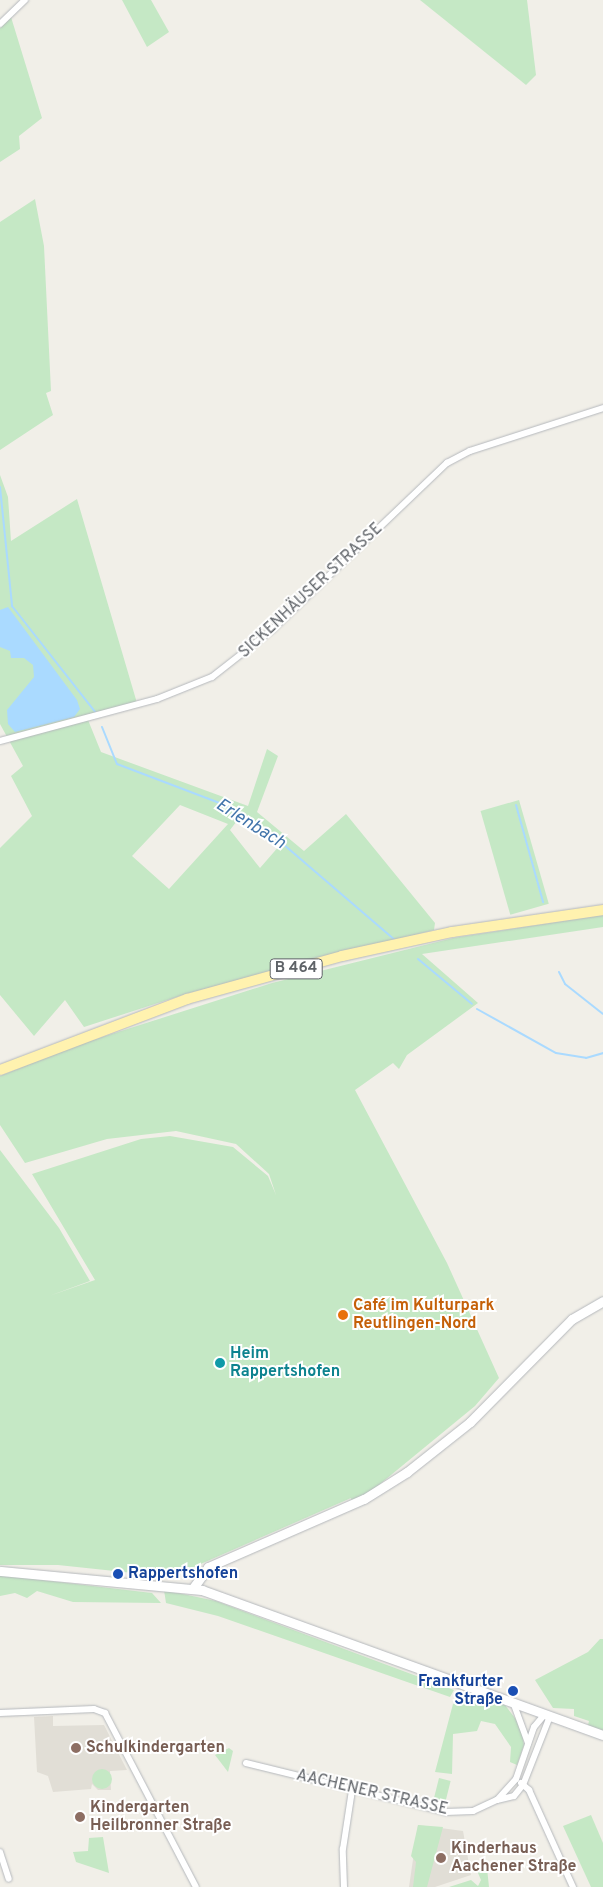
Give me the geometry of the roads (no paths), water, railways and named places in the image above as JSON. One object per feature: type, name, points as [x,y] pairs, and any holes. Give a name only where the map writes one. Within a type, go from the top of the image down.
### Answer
[{"type":"main road","name":"B 464","points":[[0,1070],[188,999],[342,956],[452,932],[603,910]]},
{"type":"main road","points":[[198,1589],[208,1567],[392,1482],[458,1433],[572,1319],[603,1301]]},
{"type":"main road","points":[[0,1571],[198,1589],[603,1735]]},
{"type":"street","points":[[0,24],[25,0]]},
{"type":"street","name":"SICKENHÄUSER STRASSE","points":[[0,741],[157,699],[212,677],[272,630],[447,463],[470,451],[603,408]]},
{"type":"street","points":[[512,1702],[528,1744]]},
{"type":"street","points":[[0,1713],[88,1709],[105,1713],[196,1887]]},
{"type":"street","points":[[497,1800],[516,1779],[528,1744],[548,1715]]},
{"type":"street","points":[[523,1785],[548,1715]]},
{"type":"street","name":"AACHENER STRASSE","points":[[246,1763],[352,1790],[456,1812],[514,1796],[523,1785]]},
{"type":"street","points":[[516,1779],[523,1785],[573,1887]]},
{"type":"street","points":[[344,1887],[342,1849],[352,1790]]},
{"type":"street","points":[[0,1852],[9,1879]]},
{"type":"water","points":[[8,607],[77,700],[80,709],[74,717],[15,732],[8,724],[7,710],[34,677],[33,665],[24,658],[11,658],[10,651],[0,647],[0,610]]},
{"type":"waterway","name":"Erlenbach","points":[[0,487],[12,606],[95,712]]},
{"type":"waterway","name":"Erlenbach","points":[[102,727],[117,764],[225,805],[276,838],[395,940]]},
{"type":"waterway","points":[[516,805],[543,902]]},
{"type":"waterway","name":"Erlenbach","points":[[418,959],[472,1004]]},
{"type":"waterway","points":[[559,972],[565,984],[603,1014]]},
{"type":"waterway","name":"Erlenbach","points":[[477,1009],[556,1053],[586,1058],[603,1053]]},
{"type":"place","name":"Café im Kulturpark Reutlingen-Nord","points":[[343,1315]]},
{"type":"place","name":"Heim Rappertshofen","points":[[220,1363]]},
{"type":"place","name":"Rappertshofen","points":[[118,1574]]},
{"type":"place","name":"Frankfurter Straße","points":[[513,1691]]},
{"type":"place","name":"Schulkindergarten","points":[[76,1748]]},
{"type":"place","name":"Kindergarten Heilbronner Straße","points":[[80,1817]]},
{"type":"place","name":"Kinderhaus Aachener Straße","points":[[441,1858]]}]
